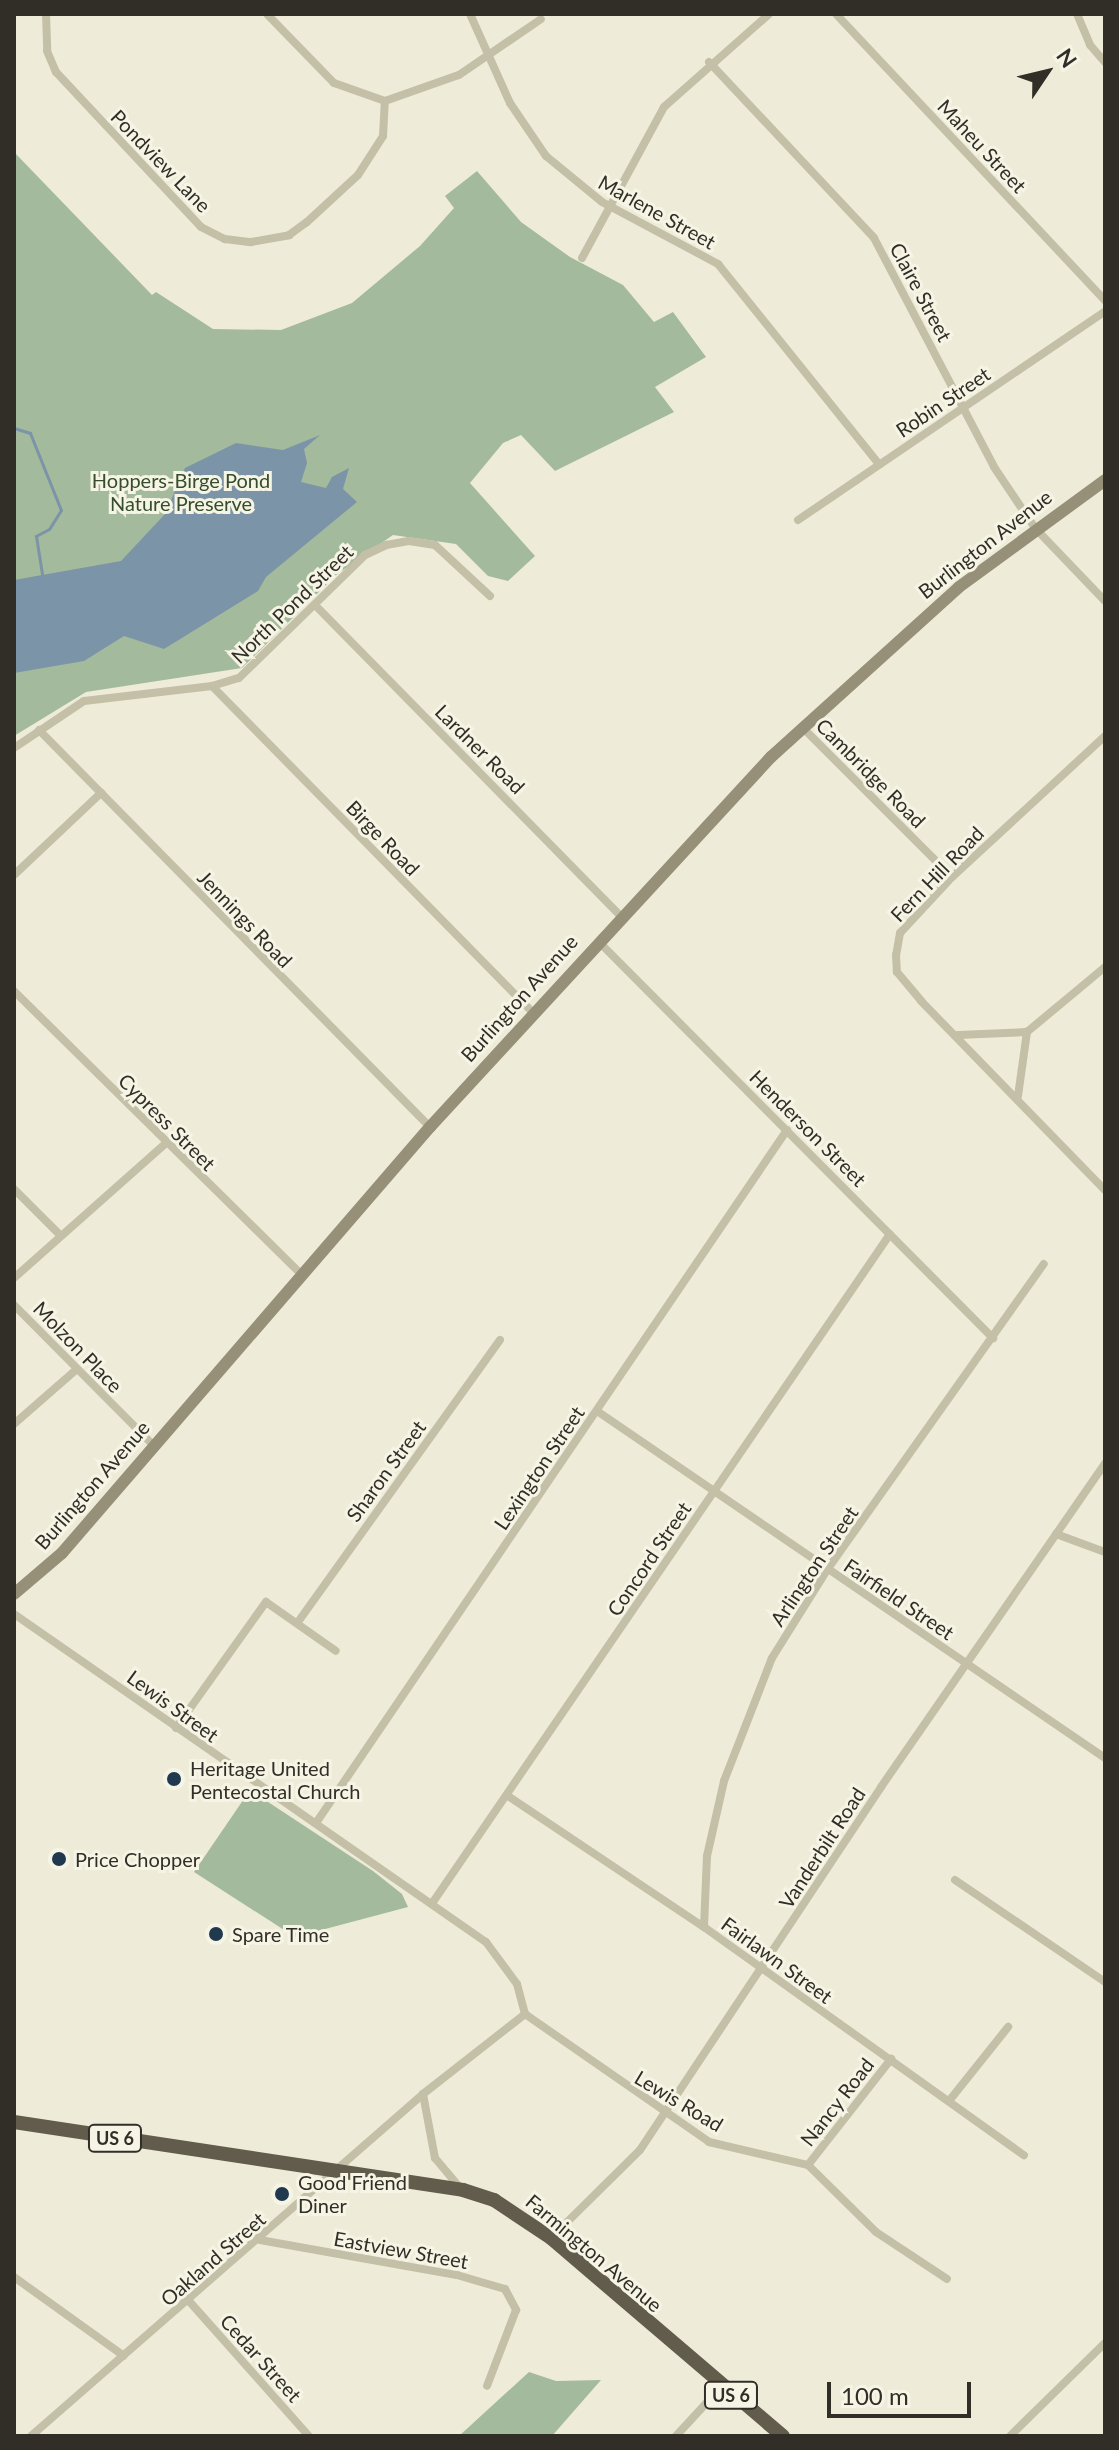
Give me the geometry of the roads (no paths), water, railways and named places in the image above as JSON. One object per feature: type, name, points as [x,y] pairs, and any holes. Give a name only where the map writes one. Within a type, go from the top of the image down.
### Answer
[{"type":"highway","name":"Farmington Avenue","points":[[14,2122],[463,2190],[494,2200],[551,2238],[721,2387],[783,2436]]},
{"type":"main road","name":"Burlington Avenue","points":[[14,1594],[62,1553],[300,1273],[532,1012],[802,726],[959,587],[1035,528],[1105,480]]},
{"type":"street","name":"Pondview Lane","points":[[46,14],[47,51],[56,72],[181,209],[225,239],[268,240],[289,235],[307,222],[372,158],[383,136],[385,101]]},
{"type":"street","points":[[267,14],[334,83],[385,101],[408,97],[489,57],[541,19]]},
{"type":"street","name":"Marlene Street","points":[[470,14],[532,141],[569,179],[610,207],[718,264],[879,464]]},
{"type":"street","points":[[582,258],[664,107],[709,62],[769,14]]},
{"type":"street","name":"Maheu Street","points":[[836,14],[1105,300]]},
{"type":"street","points":[[1077,14],[1090,45],[1105,62]]},
{"type":"street","name":"Claire Street","points":[[709,62],[874,238],[962,409],[1035,528],[1105,601]]},
{"type":"street","name":"Robin Street","points":[[798,520],[1105,311]]},
{"type":"street","name":"North Pond Street","points":[[14,748],[84,701],[212,686],[239,678],[365,555],[409,541],[435,545],[490,596]]},
{"type":"street","name":"Lardner Road","points":[[315,605],[621,916]]},
{"type":"street","name":"Birge Road","points":[[212,686],[532,1012]]},
{"type":"street","name":"Cambridge Road","points":[[802,726],[952,877]]},
{"type":"street","name":"Jennings Road","points":[[39,730],[430,1127]]},
{"type":"street","name":"Fern Hill Road","points":[[1105,736],[952,877],[900,933],[896,955],[897,972],[1105,1190]]},
{"type":"street","points":[[14,875],[101,793]]},
{"type":"street","name":"Henderson Street","points":[[598,941],[993,1338]]},
{"type":"street","points":[[958,1035],[1027,1032],[1105,967]]},
{"type":"street","name":"Cypress Street","points":[[14,991],[300,1273]]},
{"type":"street","points":[[1018,1096],[1027,1032]]},
{"type":"street","name":"Lexington Street","points":[[316,1823],[787,1130]]},
{"type":"street","points":[[14,1278],[166,1143]]},
{"type":"street","points":[[14,1189],[61,1236]]},
{"type":"street","name":"Concord Street","points":[[433,1902],[890,1234]]},
{"type":"street","name":"Arlington Street","points":[[704,1927],[707,1856],[724,1781],[755,1693],[827,1570],[1044,1264]]},
{"type":"street","name":"Molzon Place","points":[[14,1305],[153,1445]]},
{"type":"street","name":"Sharon Street","points":[[298,1622],[500,1340]]},
{"type":"street","points":[[14,1424],[76,1370]]},
{"type":"street","name":"Fairfield Street","points":[[597,1411],[1105,1758]]},
{"type":"street","name":"Vanderbilt Road","points":[[551,2238],[616,2179],[663,2114],[1105,1463]]},
{"type":"street","points":[[1056,1534],[1105,1552]]},
{"type":"street","points":[[176,1728],[266,1602],[336,1651]]},
{"type":"street","name":"Lewis Street","points":[[14,1614],[433,1902]]},
{"type":"street","name":"Fairlawn Street","points":[[508,1796],[704,1927],[761,1971],[891,2059],[1024,2155]]},
{"type":"street","points":[[955,1880],[1105,1982]]},
{"type":"street","points":[[433,1902],[501,1957],[517,1984],[525,2014]]},
{"type":"street","name":"Oakland Street","points":[[31,2436],[260,2240],[423,2094],[525,2014]]},
{"type":"street","name":"Lewis Road","points":[[525,2014],[663,2114],[709,2142],[808,2165]]},
{"type":"street","points":[[949,2101],[1008,2027]]},
{"type":"street","name":"Nancy Road","points":[[808,2165],[891,2059]]},
{"type":"street","points":[[423,2094],[435,2158],[463,2190]]},
{"type":"street","points":[[808,2165],[876,2232],[947,2279]]},
{"type":"street","name":"Eastview Street","points":[[260,2240],[493,2284],[512,2295],[515,2316],[487,2386]]},
{"type":"street","points":[[14,2277],[124,2356]]},
{"type":"street","name":"Cedar Street","points":[[189,2301],[309,2436]]},
{"type":"street","points":[[1010,2436],[1105,2343]]},
{"type":"street","points":[[676,2436],[721,2387]]},
{"type":"water","points":[[320,435],[304,449],[307,463],[301,482],[326,488],[332,477],[349,468],[343,489],[357,502],[266,577],[258,591],[164,649],[124,636],[84,661],[14,673],[14,580],[121,561],[165,514],[185,468],[236,443],[283,450]]},
{"type":"waterway","points":[[14,428],[30,433],[61,510],[49,529],[36,536],[42,575]]},
{"type":"place","name":"Heritage United Pentecostal Church","points":[[174,1779]]},
{"type":"place","name":"Price Chopper","points":[[59,1859]]},
{"type":"place","name":"Spare Time","points":[[216,1934]]},
{"type":"place","name":"Good Friend Diner","points":[[282,2194]]},
{"type":"park label","name":"Hoppers-Birge Pond Nature Preserve","points":[[181,492]]}]
